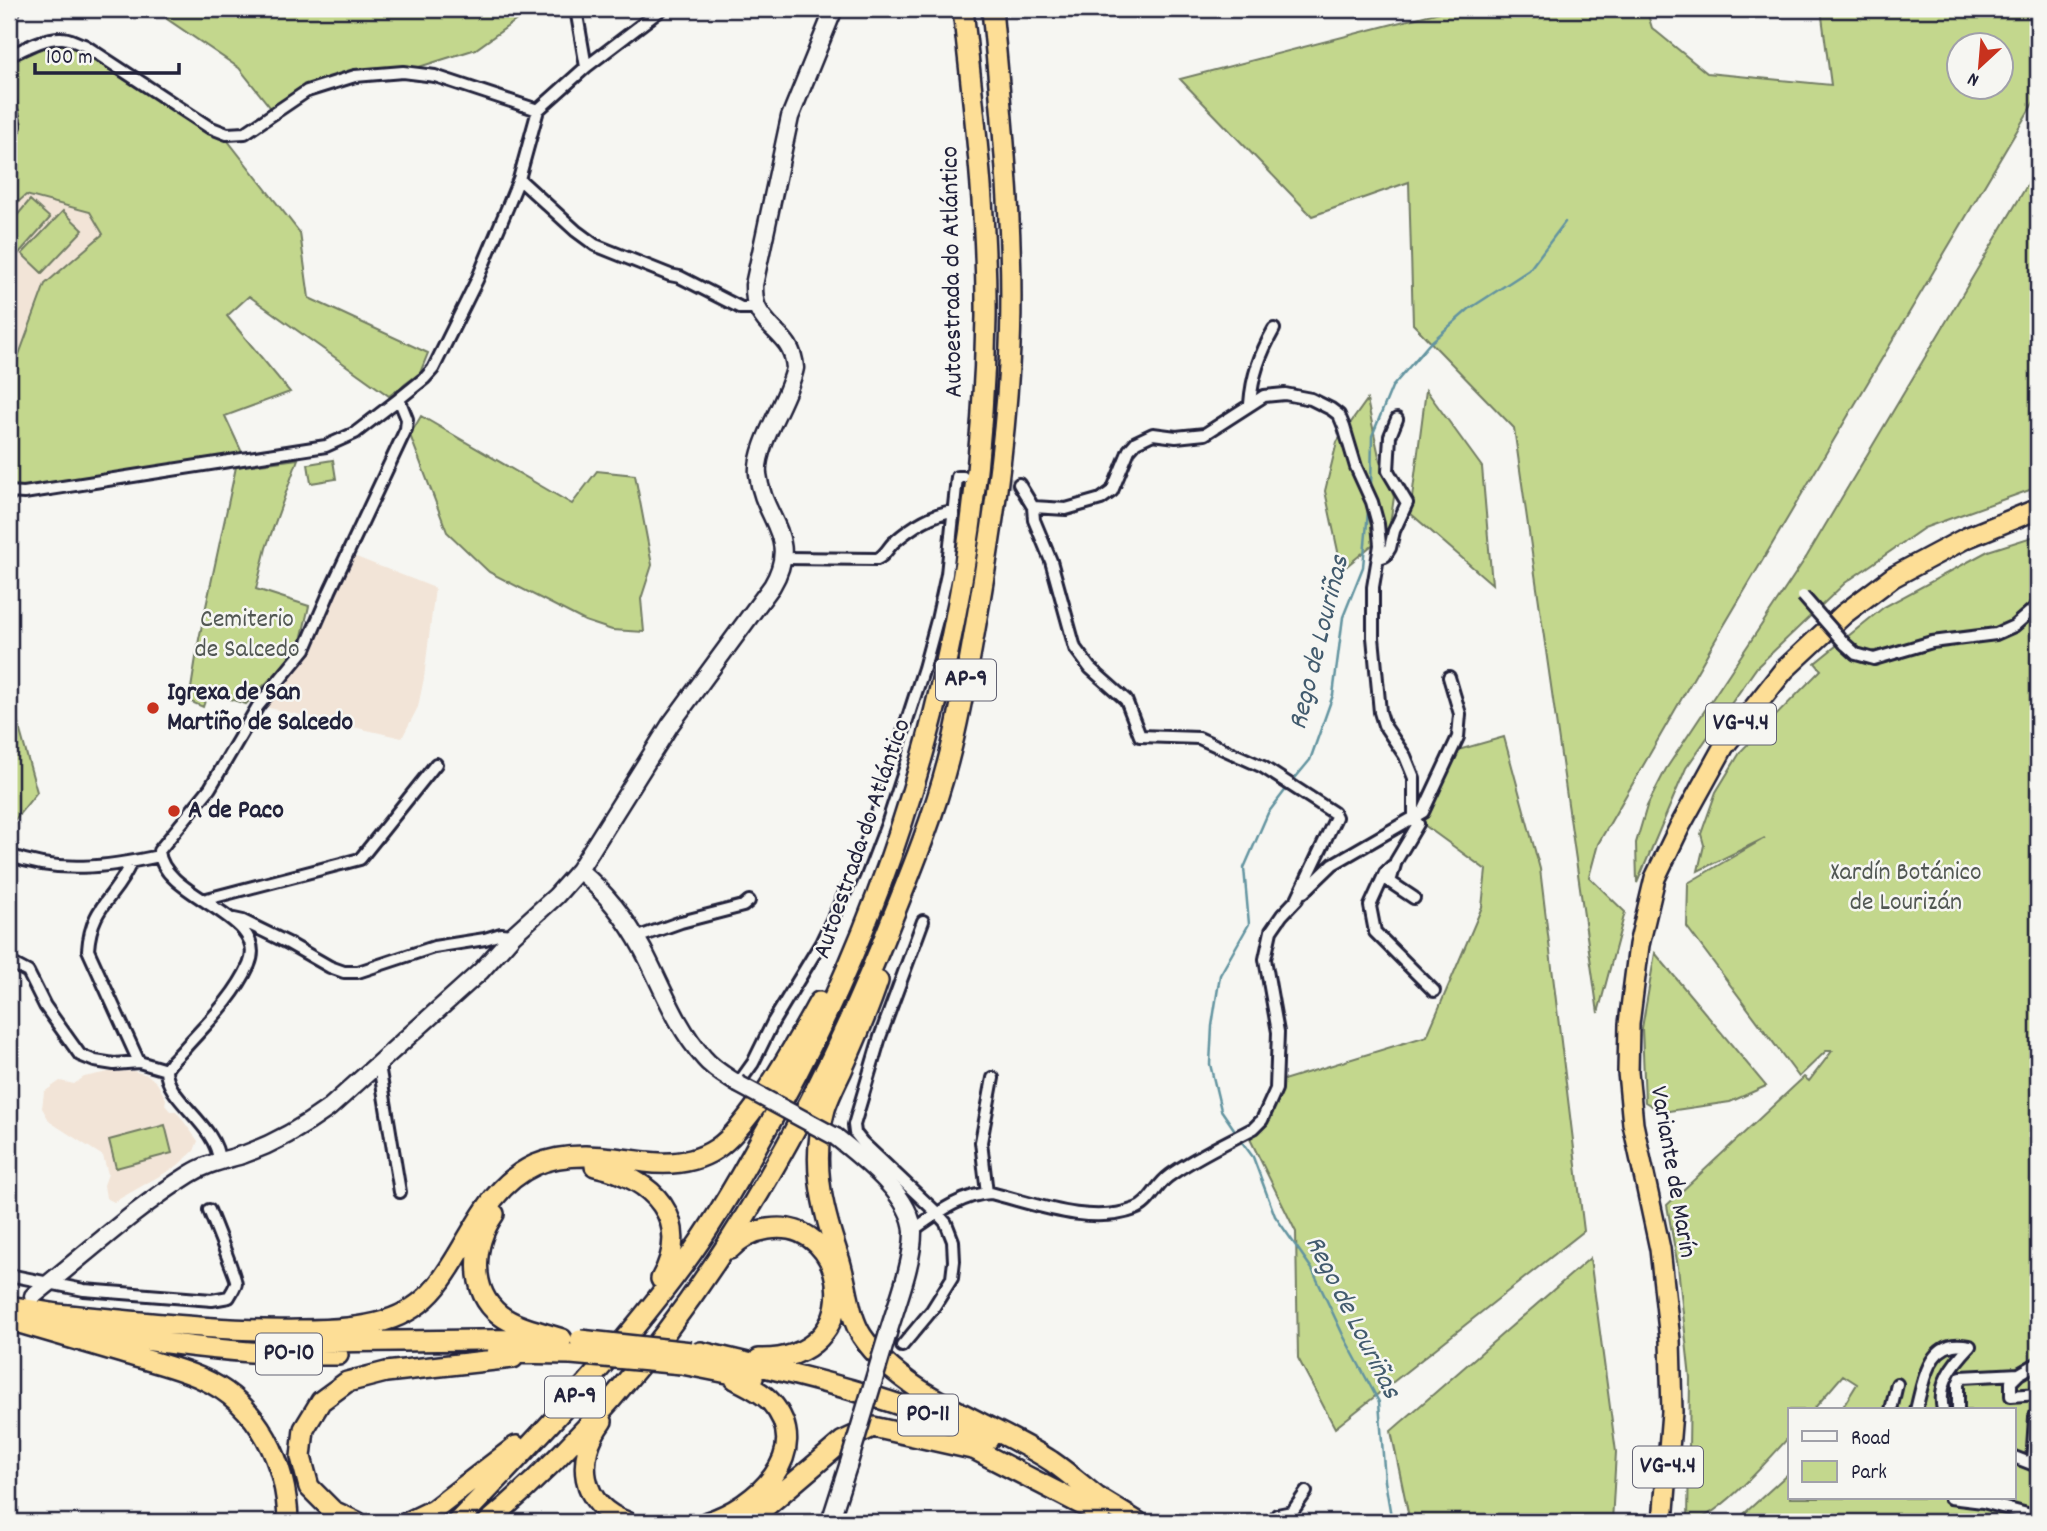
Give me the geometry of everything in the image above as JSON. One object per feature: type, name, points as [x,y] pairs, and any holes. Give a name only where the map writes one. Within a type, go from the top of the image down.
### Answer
[{"type":"highway","name":"Autoestrada do Atlántico","points":[[457,1522],[588,1382],[684,1264],[731,1192],[808,1052],[878,894],[923,758],[954,627],[970,538],[983,403],[986,313],[981,180],[962,9]]},
{"type":"highway","name":"Autoestrada do Atlántico","points":[[488,1522],[523,1493],[630,1375],[694,1293],[744,1219],[796,1131],[869,977],[924,838],[948,763],[963,698],[994,521],[1003,444],[1009,364],[1011,253],[1009,198],[992,9]]},
{"type":"highway","name":"Variante de Marín","points":[[1663,1522],[1672,1412],[1670,1340],[1660,1249],[1633,1124],[1628,1072],[1629,1024],[1639,945],[1654,878],[1724,746],[1784,670],[1844,614],[1893,577],[1966,538],[2038,509]]},
{"type":"highway","points":[[924,838],[870,1007],[825,1108],[817,1159],[822,1198],[846,1278],[849,1304],[860,1334],[879,1358],[944,1404],[1052,1462],[1097,1497]]},
{"type":"highway","points":[[57,1314],[268,1331],[363,1326],[386,1321],[405,1312],[420,1304],[436,1287],[493,1198],[510,1181],[534,1165],[558,1158],[581,1156],[678,1163],[703,1156],[728,1139],[740,1126],[785,1060],[878,894]]},
{"type":"highway","points":[[408,1522],[433,1510],[479,1477],[588,1382],[662,1277],[672,1256],[674,1243],[668,1215],[661,1203],[643,1186],[617,1171],[596,1166],[552,1171],[521,1186],[498,1208],[490,1220],[478,1253],[481,1288],[500,1315],[566,1346]]},
{"type":"highway","points":[[691,1356],[777,1360],[797,1354],[815,1343],[829,1327],[836,1309],[838,1291],[834,1272],[825,1254],[811,1239],[795,1230],[778,1227],[746,1236],[733,1245],[694,1293]]},
{"type":"highway","name":"PO-10","points":[[9,1306],[176,1333],[245,1340],[566,1346]]},
{"type":"highway","points":[[9,1319],[177,1368],[206,1380],[232,1397],[272,1448],[286,1490],[288,1522]]},
{"type":"highway","name":"PO-10","points":[[9,1319],[155,1343],[246,1352],[321,1355],[566,1346]]},
{"type":"highway","points":[[357,1522],[333,1511],[309,1487],[302,1457],[304,1429],[321,1401],[347,1382],[386,1372],[411,1371],[566,1346]]},
{"type":"highway","name":"PO-11","points":[[566,1346],[691,1356],[812,1378],[915,1410],[1030,1460],[1138,1522]]},
{"type":"highway","name":"PO-11","points":[[691,1356],[719,1370],[814,1391],[910,1421],[981,1451],[1113,1522]]},
{"type":"highway","points":[[707,1522],[735,1511],[767,1486],[777,1472],[786,1440],[779,1412],[770,1400],[719,1370]]},
{"type":"highway","points":[[627,1522],[605,1509],[593,1496],[586,1481],[584,1464],[587,1446],[630,1375]]},
{"type":"highway","points":[[741,1522],[762,1510],[843,1441],[873,1427],[981,1451]]},
{"type":"street","points":[[9,19],[15,9]]},
{"type":"street","points":[[576,9],[586,67]]},
{"type":"street","points":[[9,492],[24,493],[326,446],[355,433],[400,399],[433,369],[477,280],[519,179],[538,110],[586,67],[662,9]]},
{"type":"street","points":[[33,1296],[189,1174],[204,1165],[267,1145],[311,1122],[379,1065],[481,971],[513,935],[556,896],[579,870],[670,725],[772,586],[784,558],[782,538],[764,495],[758,466],[794,377],[795,358],[789,344],[757,308],[754,285],[790,117],[834,9]]},
{"type":"street","points":[[9,56],[61,38],[72,41],[84,46],[209,127],[227,134],[245,133],[307,91],[355,76],[403,72],[435,76],[538,110]]},
{"type":"street","points":[[9,100],[15,127],[9,139]]},
{"type":"street","points":[[519,179],[595,245],[680,277],[741,308],[757,308]]},
{"type":"street","points":[[1250,404],[1252,377],[1262,350],[1275,329]]},
{"type":"street","points":[[1033,507],[1066,509],[1101,499],[1112,491],[1129,450],[1136,442],[1153,434],[1176,438],[1205,434],[1264,396],[1285,394],[1311,399],[1339,415],[1356,467],[1376,515],[1380,534],[1379,558],[1373,587],[1373,637],[1380,712],[1384,725],[1405,756],[1414,778],[1414,818],[1418,824],[1396,861],[1385,873],[1370,906],[1375,932],[1434,991]]},
{"type":"street","points":[[166,1070],[228,1000],[253,953],[250,937],[231,919],[174,878],[163,865],[159,851],[210,788],[258,706],[305,649],[406,429],[407,419],[400,399]]},
{"type":"street","points":[[1379,558],[1385,556],[1390,548],[1394,531],[1407,503],[1388,471],[1390,436],[1396,419]]},
{"type":"street","points":[[738,1084],[753,1063],[773,1022],[821,943],[854,874],[895,763],[925,668],[947,574],[957,477],[963,477]]},
{"type":"street","points":[[1018,484],[1033,507],[1034,520],[1051,561],[1075,648],[1090,668],[1126,700],[1140,736],[1199,738],[1263,767],[1334,813],[1336,817],[1297,900]]},
{"type":"street","points":[[784,558],[877,559],[883,557],[899,538],[937,513],[953,511]]},
{"type":"street","points":[[1804,596],[1856,654],[1874,659],[1932,642],[1996,634],[2014,626],[2038,605]]},
{"type":"street","points":[[913,1230],[960,1200],[987,1193],[1050,1208],[1095,1215],[1108,1216],[1136,1209],[1144,1204],[1170,1175],[1254,1128],[1270,1105],[1276,1089],[1278,1032],[1265,959],[1271,931],[1282,915],[1333,864],[1423,811],[1458,737],[1460,715],[1449,677]]},
{"type":"street","points":[[203,900],[360,859],[436,764]]},
{"type":"street","points":[[9,855],[56,867],[131,862],[159,856]]},
{"type":"street","points":[[1396,861],[1390,882],[1414,898]]},
{"type":"street","points":[[131,862],[95,916],[89,934],[88,950],[139,1062]]},
{"type":"street","points":[[579,870],[612,904],[636,938],[682,1029],[704,1059],[738,1084],[836,1137],[882,1178],[904,1203],[913,1230],[911,1251],[830,1522]]},
{"type":"street","points":[[636,938],[681,922],[743,906],[749,901]]},
{"type":"street","points":[[231,919],[243,921],[344,972],[358,972],[434,947],[501,934],[513,935]]},
{"type":"street","points":[[902,1346],[932,1310],[952,1278],[953,1241],[946,1223],[863,1143],[855,1133],[854,1125],[880,1037],[923,921]]},
{"type":"street","points":[[9,962],[28,972],[44,1006],[80,1055],[87,1060],[114,1064],[139,1062],[166,1070]]},
{"type":"street","points":[[379,1065],[400,1192]]},
{"type":"street","points":[[166,1070],[169,1083],[214,1141],[219,1161]]},
{"type":"street","points":[[987,1193],[981,1142],[993,1079]]},
{"type":"street","points":[[9,1275],[84,1290],[212,1300],[229,1297],[236,1286],[236,1279],[209,1210]]},
{"type":"street","points":[[1917,1408],[1926,1372],[1936,1355],[1952,1345],[1970,1346],[1947,1375],[1941,1388],[1943,1408]]},
{"type":"street","points":[[2038,1363],[2011,1382],[2011,1396],[2038,1394]]},
{"type":"street","points":[[1958,1408],[1958,1384],[1962,1377],[2020,1374]]},
{"type":"street","points":[[1892,1408],[1897,1384]]},
{"type":"street","points":[[2016,1458],[2032,1464],[2035,1417],[2038,1411]]},
{"type":"street","points":[[1275,1522],[1277,1515],[1292,1512],[1306,1492]]},
{"type":"street","points":[[1966,1500],[2038,1517]]},
{"type":"shaded area","points":[[26,195],[90,212],[103,234],[45,284],[16,363],[9,360],[9,213]]},
{"type":"shaded area","points":[[351,555],[435,588],[418,707],[402,738],[265,707],[308,653]]},
{"type":"shaded area","points":[[133,1071],[148,1075],[157,1083],[166,1099],[165,1105],[170,1111],[176,1111],[198,1141],[194,1151],[177,1166],[114,1202],[106,1198],[104,1185],[108,1174],[103,1156],[50,1122],[42,1108],[44,1092],[60,1081],[74,1084],[84,1077]]},
{"type":"green space","points":[[170,9],[532,9],[476,49],[403,72],[307,91],[274,112],[239,68],[167,19]]},
{"type":"green space","points":[[1451,9],[1646,9],[1652,28],[1707,73],[1831,85],[1821,9],[2038,9],[2038,95],[1713,644],[1598,844],[1589,877],[1625,912],[1598,1013],[1514,428],[1413,324],[1409,182],[1312,216],[1180,79]]},
{"type":"green space","points":[[61,38],[163,97],[228,141],[300,233],[309,298],[428,353],[420,373],[389,396],[249,296],[227,316],[290,392],[225,416],[245,459],[86,484],[9,488],[9,382],[45,284],[103,234],[90,212],[26,195],[9,210],[9,139],[15,126],[9,111],[9,58]]},
{"type":"green space","points":[[2038,167],[2038,487],[1924,528],[1845,583],[1757,667],[1686,768],[1637,883],[1636,843],[1647,806],[1666,769],[1807,556]]},
{"type":"green space","points":[[30,200],[50,218],[12,261],[9,258],[9,225]]},
{"type":"green space","points":[[63,211],[83,230],[42,273],[22,254]]},
{"type":"green space","points":[[1426,390],[1482,467],[1492,584],[1410,513]]},
{"type":"green space","points":[[1367,400],[1380,461],[1394,497],[1389,531],[1342,570],[1325,491],[1337,442]]},
{"type":"green space","points":[[421,416],[572,504],[597,471],[635,475],[652,565],[641,599],[644,632],[612,630],[585,621],[489,572],[447,532],[410,435]]},
{"type":"green space","name":"Cemiterio de Salcedo","points":[[298,459],[266,548],[256,589],[309,606],[299,649],[246,704],[208,692],[203,707],[189,701],[199,639],[236,467]]},
{"type":"green space","points":[[333,460],[336,479],[311,483],[308,464]]},
{"type":"green space","name":"Xardín Botánico de Lourizán","points":[[2038,535],[2038,1522],[1735,1522],[1788,1474],[1788,1500],[2016,1500],[2016,1408],[1842,1408],[1857,1384],[1843,1375],[1815,1408],[1788,1408],[1788,1438],[1727,1501],[1713,1512],[1688,1522],[1690,1378],[1678,1267],[1667,1205],[1804,1077],[1809,1081],[1832,1051],[1826,1051],[1799,1077],[1687,927],[1688,883],[1765,838],[1698,871],[1704,845],[1701,834],[1716,792],[1741,751],[1821,670],[1815,663],[1884,607],[1988,551]]},
{"type":"green space","points":[[9,691],[37,792],[9,827]]},
{"type":"green space","points":[[1504,737],[1540,869],[1584,1231],[1335,1428],[1298,1358],[1296,1232],[1250,1139],[1271,1119],[1280,1081],[1427,1036],[1482,907],[1486,870],[1420,822],[1458,750]]},
{"type":"green space","points":[[1655,953],[1766,1086],[1730,1102],[1662,1112],[1645,1102],[1642,1028]]},
{"type":"green space","points":[[165,1125],[172,1153],[116,1168],[109,1140]]},
{"type":"green space","points":[[1590,1258],[1616,1452],[1612,1522],[1410,1522],[1391,1431]]},
{"type":"waterway","name":"Rego de Louriñas","points":[[1371,487],[1372,436],[1392,387],[1429,344],[1469,309],[1529,270],[1565,222]]},
{"type":"waterway","name":"Rego de Louriñas","points":[[1291,783],[1310,760],[1333,695],[1343,617],[1363,567],[1368,511]]},
{"type":"waterway","name":"Rego de Louriñas","points":[[1234,1129],[1221,1110],[1210,1064],[1212,1026],[1220,975],[1249,924],[1244,868],[1268,813],[1287,788]]},
{"type":"waterway","name":"Rego de Louriñas","points":[[1242,1142],[1253,1157],[1275,1216],[1312,1269],[1379,1402],[1385,1481],[1392,1522]]},
{"type":"tunnel","points":[[973,479],[1019,484]]},
{"type":"place","name":"Igrexa de San Martiño de Salcedo","points":[[153,708]]},
{"type":"place","name":"A de Paco","points":[[174,811]]}]
